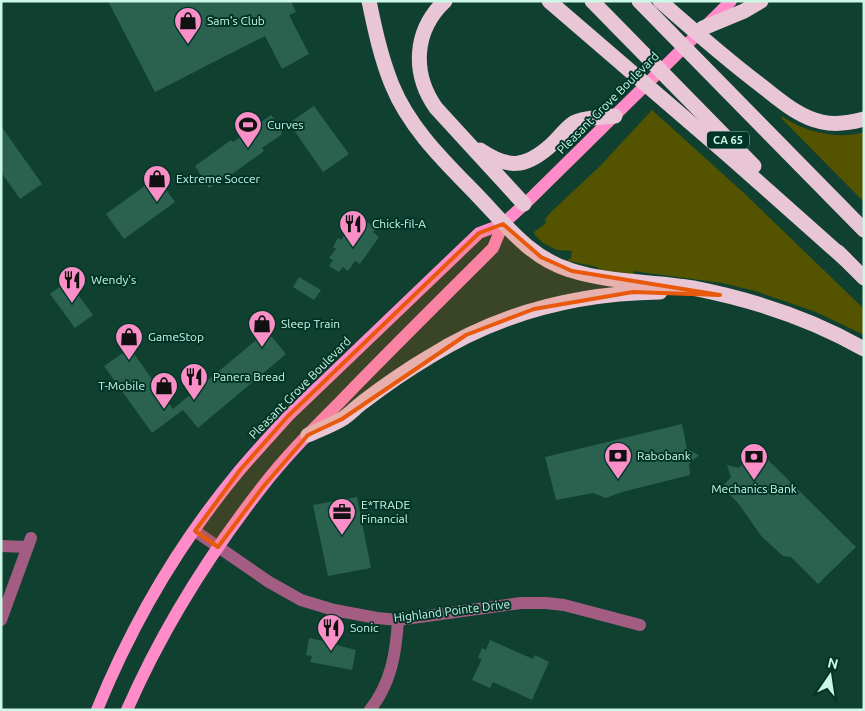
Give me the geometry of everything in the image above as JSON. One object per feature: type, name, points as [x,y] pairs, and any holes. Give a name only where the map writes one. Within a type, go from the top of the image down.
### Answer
[{"type":"highway","points":[[369,1],[380,50],[392,86],[408,115],[427,142],[503,224],[541,258],[572,271],[602,277],[693,288],[768,307],[813,322],[864,349]]},
{"type":"highway","points":[[445,1],[432,16],[421,42],[419,70],[427,96],[524,204]]},
{"type":"highway","points":[[549,1],[845,259]]},
{"type":"highway","name":"CA 65","points":[[592,1],[864,278]]},
{"type":"highway","name":"CA 65","points":[[640,1],[864,230]]},
{"type":"highway","points":[[660,1],[730,63],[795,110],[822,122],[844,124],[864,119]]},
{"type":"highway","points":[[703,28],[744,11],[761,1]]},
{"type":"highway","points":[[465,139],[499,161],[512,164],[527,163],[550,146],[574,122],[614,116]]},
{"type":"highway","points":[[308,435],[342,419],[428,357],[466,335],[502,319],[542,307],[603,295],[633,292],[666,292],[720,295]]},
{"type":"main road","name":"Pleasant Grove Boulevard","points":[[97,710],[137,624],[195,531],[240,470],[288,416],[480,233],[503,224],[730,2]]},
{"type":"main road","name":"Pleasant Grove Boulevard","points":[[127,710],[175,615],[218,547],[262,486],[308,435],[493,248],[503,224]]},
{"type":"street","name":"Highland Pointe Drive","points":[[195,531],[269,582],[301,600],[334,610],[398,620],[521,603],[546,603],[564,605],[640,625]]},
{"type":"street","points":[[1,546],[29,542],[1,620]]},
{"type":"street","points":[[370,710],[382,693],[389,676],[396,649],[398,620]]},
{"type":"highlighted area","points":[[503,224],[541,257],[572,271],[720,295],[633,292],[534,309],[466,335],[342,419],[308,435],[263,487],[218,547],[195,531],[240,470],[288,416],[479,233]]},
{"type":"shaded area","points":[[652,110],[745,194],[864,309],[864,335],[816,312],[755,291],[722,283],[633,271],[634,274],[600,270],[597,267],[569,261],[567,260],[571,258],[572,251],[557,250],[543,243],[535,235],[534,232],[546,223],[545,219],[551,212],[600,166]]},
{"type":"shaded area","points":[[783,117],[801,127],[832,135],[864,132],[864,202],[781,118]]},
{"type":"building","name":"Sam's Club","points":[[108,1],[291,1],[296,12],[289,15],[309,54],[282,69],[265,36],[155,92]]},
{"type":"building","points":[[314,106],[349,154],[323,172],[289,123]]},
{"type":"building","points":[[271,115],[282,129],[281,135],[262,148],[264,151],[209,188],[195,166],[231,140],[233,142]]},
{"type":"building","points":[[1,126],[42,184],[20,199],[1,172]]},
{"type":"building","points":[[157,177],[175,202],[124,239],[106,214]]},
{"type":"building","name":"Chick-fil-A","points":[[354,221],[359,224],[361,221],[364,223],[365,221],[376,228],[373,232],[379,237],[360,264],[355,261],[348,271],[343,267],[339,272],[329,266],[333,260],[329,258],[336,249],[333,247],[338,238],[341,240]]},
{"type":"building","points":[[299,277],[321,290],[314,300],[293,287]]},
{"type":"building","name":"Wendy's","points":[[68,281],[93,315],[75,328],[50,294]]},
{"type":"building","points":[[267,331],[286,354],[198,428],[183,410],[152,433],[104,366],[130,348],[173,409]]},
{"type":"building","points":[[682,424],[687,449],[699,455],[689,464],[690,475],[622,492],[606,498],[593,493],[556,500],[545,457]]},
{"type":"building","points":[[757,449],[856,547],[818,584],[791,557],[783,556],[762,537],[738,503],[722,487],[731,477],[727,465],[739,468]]},
{"type":"building","name":"E*TRADE Financial","points":[[357,497],[371,568],[328,576],[313,505]]},
{"type":"building","name":"Sonic","points":[[309,638],[356,650],[352,670],[310,662],[312,656],[306,655]]},
{"type":"building","points":[[490,640],[533,659],[535,655],[549,662],[532,700],[493,682],[490,688],[472,680],[482,659],[478,658],[482,648],[486,650]]},
{"type":"place","name":"Sam's Club","points":[[188,45]]},
{"type":"place","name":"Curves","points":[[248,149]]},
{"type":"place","name":"Extreme Soccer","points":[[157,203]]},
{"type":"place","name":"Chick-fil-A","points":[[353,248]]},
{"type":"place","name":"Wendy's","points":[[72,304]]},
{"type":"place","name":"Sleep Train","points":[[262,348]]},
{"type":"place","name":"GameStop","points":[[129,361]]},
{"type":"place","name":"Panera Bread","points":[[194,401]]},
{"type":"place","name":"T-Mobile","points":[[164,410]]},
{"type":"place","name":"Rabobank","points":[[618,480]]},
{"type":"place","name":"Mechanics Bank","points":[[754,481]]},
{"type":"place","name":"E*TRADE Financial","points":[[342,536]]},
{"type":"place","name":"Sonic","points":[[331,652]]}]
